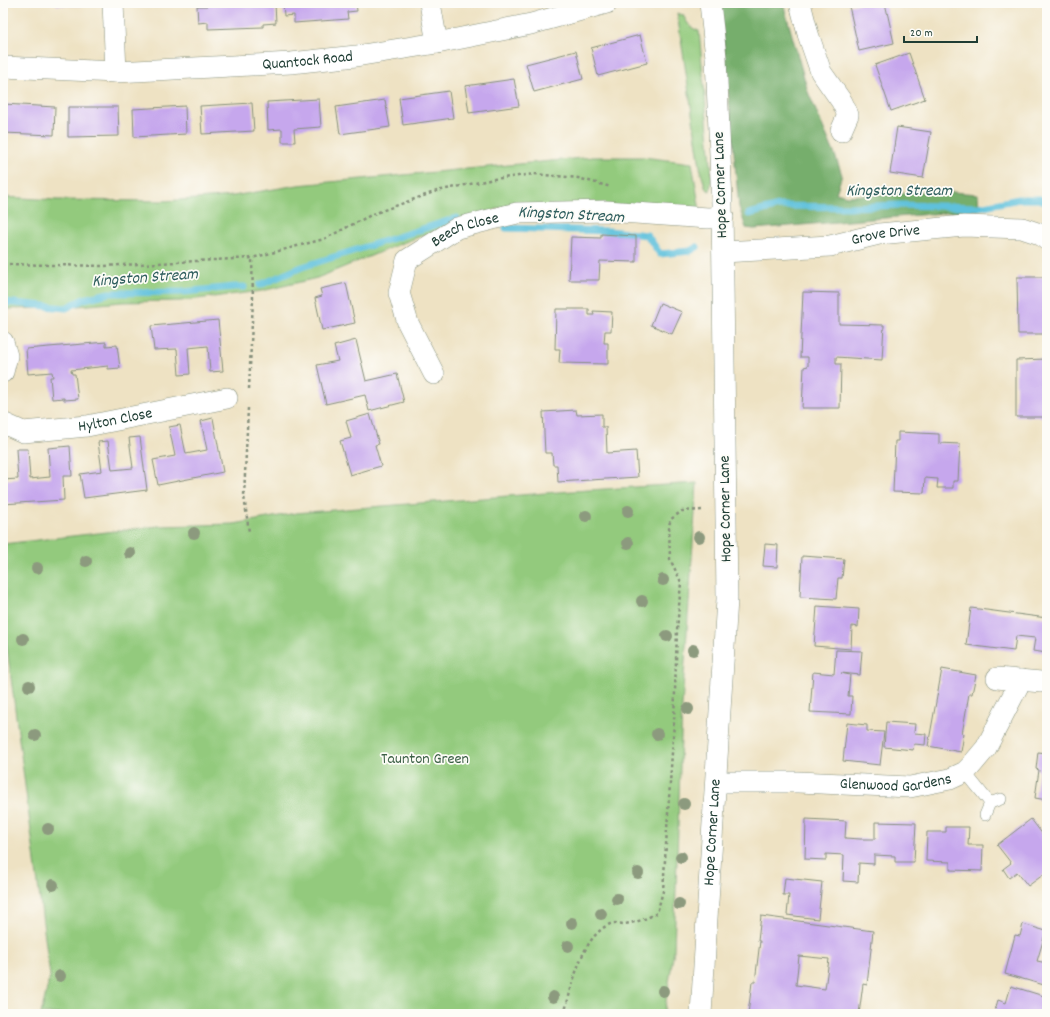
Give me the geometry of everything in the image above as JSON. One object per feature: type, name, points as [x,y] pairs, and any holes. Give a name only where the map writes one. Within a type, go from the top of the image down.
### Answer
[{"type":"street","points":[[113,3],[116,72]]},
{"type":"street","points":[[430,3],[437,43]]},
{"type":"street","name":"Quantock Road","points":[[3,67],[116,72],[291,63],[356,56],[437,43],[531,24],[607,3]]},
{"type":"street","name":"Hope Corner Lane","points":[[701,1014],[727,599],[723,252],[716,57],[710,3]]},
{"type":"street","points":[[800,3],[808,34],[821,72],[842,102],[851,119]]},
{"type":"street","name":"Beech Close","points":[[434,374],[408,323],[399,293],[407,260],[456,228],[517,213],[606,211],[708,218],[722,217]]},
{"type":"street","name":"Grove Drive","points":[[723,252],[830,246],[879,234],[964,226],[1022,228],[1040,234],[1047,240]]},
{"type":"street","points":[[3,342],[7,356],[3,372]]},
{"type":"street","name":"Hylton Close","points":[[3,423],[23,432],[87,426],[227,398]]},
{"type":"street","name":"Glenwood Gardens","points":[[716,782],[798,782],[910,787],[950,779],[965,772],[986,748],[1031,681],[997,678]]},
{"type":"lane","points":[[965,772],[990,803]]},
{"type":"lane","points":[[985,815],[990,803],[1001,799]]},
{"type":"path","points":[[3,264],[103,266],[252,258],[324,239],[373,214],[437,191],[494,179],[534,174],[578,178],[612,187]]},
{"type":"path","points":[[564,1014],[582,954],[596,933],[611,923],[623,924],[642,921],[657,914],[663,891],[674,722],[677,630],[681,582],[670,559],[669,525],[671,519],[682,511],[725,510]]},
{"type":"green space","points":[[720,3],[783,3],[808,92],[842,175],[836,193],[847,196],[939,191],[978,194],[979,210],[754,229],[746,228],[739,207]]},
{"type":"green space","points":[[677,13],[683,15],[689,25],[699,31],[712,175],[710,191],[706,189],[701,173]]},
{"type":"green space","points":[[593,157],[643,157],[692,163],[700,211],[505,206],[405,242],[317,278],[262,291],[180,301],[122,302],[55,308],[3,309],[3,197],[57,200],[162,201],[197,199],[233,196],[298,185]]},
{"type":"green space","name":"Taunton Green","points":[[697,483],[682,706],[674,950],[664,1014],[41,1014],[50,976],[3,617],[3,544],[159,526],[234,524],[296,513],[558,492]]},
{"type":"building","points":[[56,3],[86,3],[85,6],[56,5]]},
{"type":"building","points":[[207,3],[275,3],[276,23],[263,24],[263,27],[208,29],[208,22],[198,23],[197,6],[207,6]]},
{"type":"building","points":[[283,3],[356,3],[357,11],[347,12],[348,19],[294,23],[294,15],[284,16]]},
{"type":"building","points":[[861,3],[885,3],[894,43],[859,51],[849,6]]},
{"type":"building","points":[[640,35],[647,63],[598,76],[591,48]]},
{"type":"building","points":[[576,51],[583,79],[534,92],[526,64]]},
{"type":"building","points":[[909,53],[925,99],[891,111],[875,65]]},
{"type":"building","points":[[514,79],[519,106],[469,113],[465,86]]},
{"type":"building","points":[[449,91],[453,118],[403,125],[399,98]]},
{"type":"building","points":[[319,99],[321,127],[294,129],[295,142],[282,142],[282,129],[268,130],[267,102]]},
{"type":"building","points":[[385,100],[390,127],[340,134],[336,107]]},
{"type":"building","points":[[252,103],[254,131],[202,134],[200,106]]},
{"type":"building","points":[[3,104],[55,107],[54,135],[3,133]]},
{"type":"building","points":[[185,106],[186,134],[134,137],[133,109]]},
{"type":"building","points":[[68,107],[118,107],[119,136],[68,137]]},
{"type":"building","points":[[897,127],[931,132],[923,178],[890,173]]},
{"type":"building","points":[[601,234],[636,236],[636,262],[600,261],[599,280],[569,280],[571,237],[601,238]]},
{"type":"building","points":[[1017,277],[1047,277],[1047,334],[1018,334]]},
{"type":"building","points":[[346,283],[355,323],[322,330],[315,298],[322,296],[320,289]]},
{"type":"building","points":[[803,292],[839,293],[839,324],[884,325],[882,360],[836,357],[836,364],[841,364],[840,408],[802,408],[804,367],[808,366],[808,357],[800,357]]},
{"type":"building","points":[[660,303],[682,312],[672,334],[651,325]]},
{"type":"building","points":[[556,309],[589,309],[589,315],[594,315],[593,311],[612,312],[611,331],[605,331],[604,343],[608,343],[608,364],[559,363],[560,349],[555,349]]},
{"type":"building","points":[[218,320],[223,371],[210,372],[208,346],[188,348],[190,374],[179,375],[177,349],[154,350],[151,326]]},
{"type":"building","points":[[356,340],[366,381],[397,374],[404,402],[369,411],[365,395],[326,404],[317,365],[338,361],[334,346]]},
{"type":"building","points":[[106,342],[106,346],[117,345],[120,368],[108,369],[108,366],[71,370],[72,374],[75,374],[78,399],[52,399],[50,377],[53,377],[52,372],[28,374],[26,349]]},
{"type":"building","points":[[1047,359],[1047,417],[1016,417],[1016,360]]},
{"type":"building","points":[[576,410],[577,415],[602,414],[602,427],[606,427],[607,453],[636,451],[638,477],[558,482],[557,465],[553,465],[552,453],[545,453],[543,412]]},
{"type":"building","points":[[370,414],[379,444],[375,445],[381,466],[350,475],[340,441],[351,438],[346,421]]},
{"type":"building","points":[[213,418],[223,472],[158,485],[153,460],[175,456],[169,427],[180,425],[186,454],[207,450],[201,421]]},
{"type":"building","points":[[898,432],[939,434],[939,443],[960,444],[958,481],[953,481],[953,488],[937,488],[938,479],[925,478],[924,493],[893,492],[895,441],[898,441]]},
{"type":"building","points":[[140,437],[147,490],[84,498],[80,474],[102,471],[98,442],[108,441],[112,470],[133,468],[129,438]]},
{"type":"building","points":[[70,446],[72,476],[63,476],[64,500],[3,504],[3,480],[18,479],[16,449],[28,449],[30,479],[50,477],[48,448]]},
{"type":"building","points":[[765,544],[778,545],[777,567],[763,566]]},
{"type":"building","points":[[802,556],[844,559],[842,578],[838,578],[836,599],[800,597]]},
{"type":"building","points":[[817,606],[859,609],[858,627],[852,626],[851,649],[814,646]]},
{"type":"building","points":[[971,608],[1047,618],[1047,653],[1033,651],[1035,638],[1016,636],[1014,651],[966,645]]},
{"type":"building","points":[[836,650],[862,651],[860,675],[841,673],[850,675],[848,696],[852,696],[851,714],[810,712],[813,672],[834,674]]},
{"type":"building","points":[[942,669],[976,675],[972,694],[969,694],[962,734],[964,734],[961,752],[928,746]]},
{"type":"building","points":[[886,722],[915,724],[914,733],[926,734],[925,745],[914,744],[913,750],[884,747]]},
{"type":"building","points":[[847,723],[867,725],[867,731],[884,732],[880,765],[843,761]]},
{"type":"building","points":[[1038,752],[1047,753],[1047,800],[1035,798],[1039,770],[1036,769]]},
{"type":"building","points":[[806,819],[846,821],[845,838],[860,839],[875,839],[875,822],[916,823],[914,862],[895,862],[895,856],[874,855],[874,864],[859,863],[858,882],[843,881],[844,855],[826,854],[826,860],[805,859]]},
{"type":"building","points":[[1031,819],[1047,840],[1047,872],[1028,886],[1017,872],[1009,878],[1003,869],[1011,863],[997,845]]},
{"type":"building","points":[[946,827],[969,827],[968,845],[983,845],[982,871],[950,870],[950,862],[926,861],[927,832],[946,832]]},
{"type":"building","points":[[785,878],[822,882],[818,919],[787,915],[789,895],[783,895]]},
{"type":"building","points":[[761,916],[873,931],[867,985],[863,984],[859,1014],[748,1014],[752,982],[755,982],[760,941],[758,941]],"holes":[[[799,956],[829,959],[825,989],[796,985]]]},
{"type":"building","points":[[1023,924],[1046,931],[1037,961],[1047,963],[1047,973],[1044,985],[1005,974],[1015,935],[1020,936]]},
{"type":"building","points":[[1011,986],[1047,997],[1047,1014],[994,1014],[998,1000],[1006,1003]]},
{"type":"waterway","name":"Kingston Stream","points":[[749,214],[779,206],[850,207],[901,205],[979,207],[1019,199],[1040,199],[1047,203]]},
{"type":"waterway","name":"Kingston Stream","points":[[260,285],[302,267],[457,218]]},
{"type":"waterway","name":"Kingston Stream","points":[[506,228],[609,231],[647,235],[660,254],[690,251],[697,247]]},
{"type":"waterway","name":"Kingston Stream","points":[[3,302],[66,308],[84,299],[109,293],[183,292],[244,287]]}]
